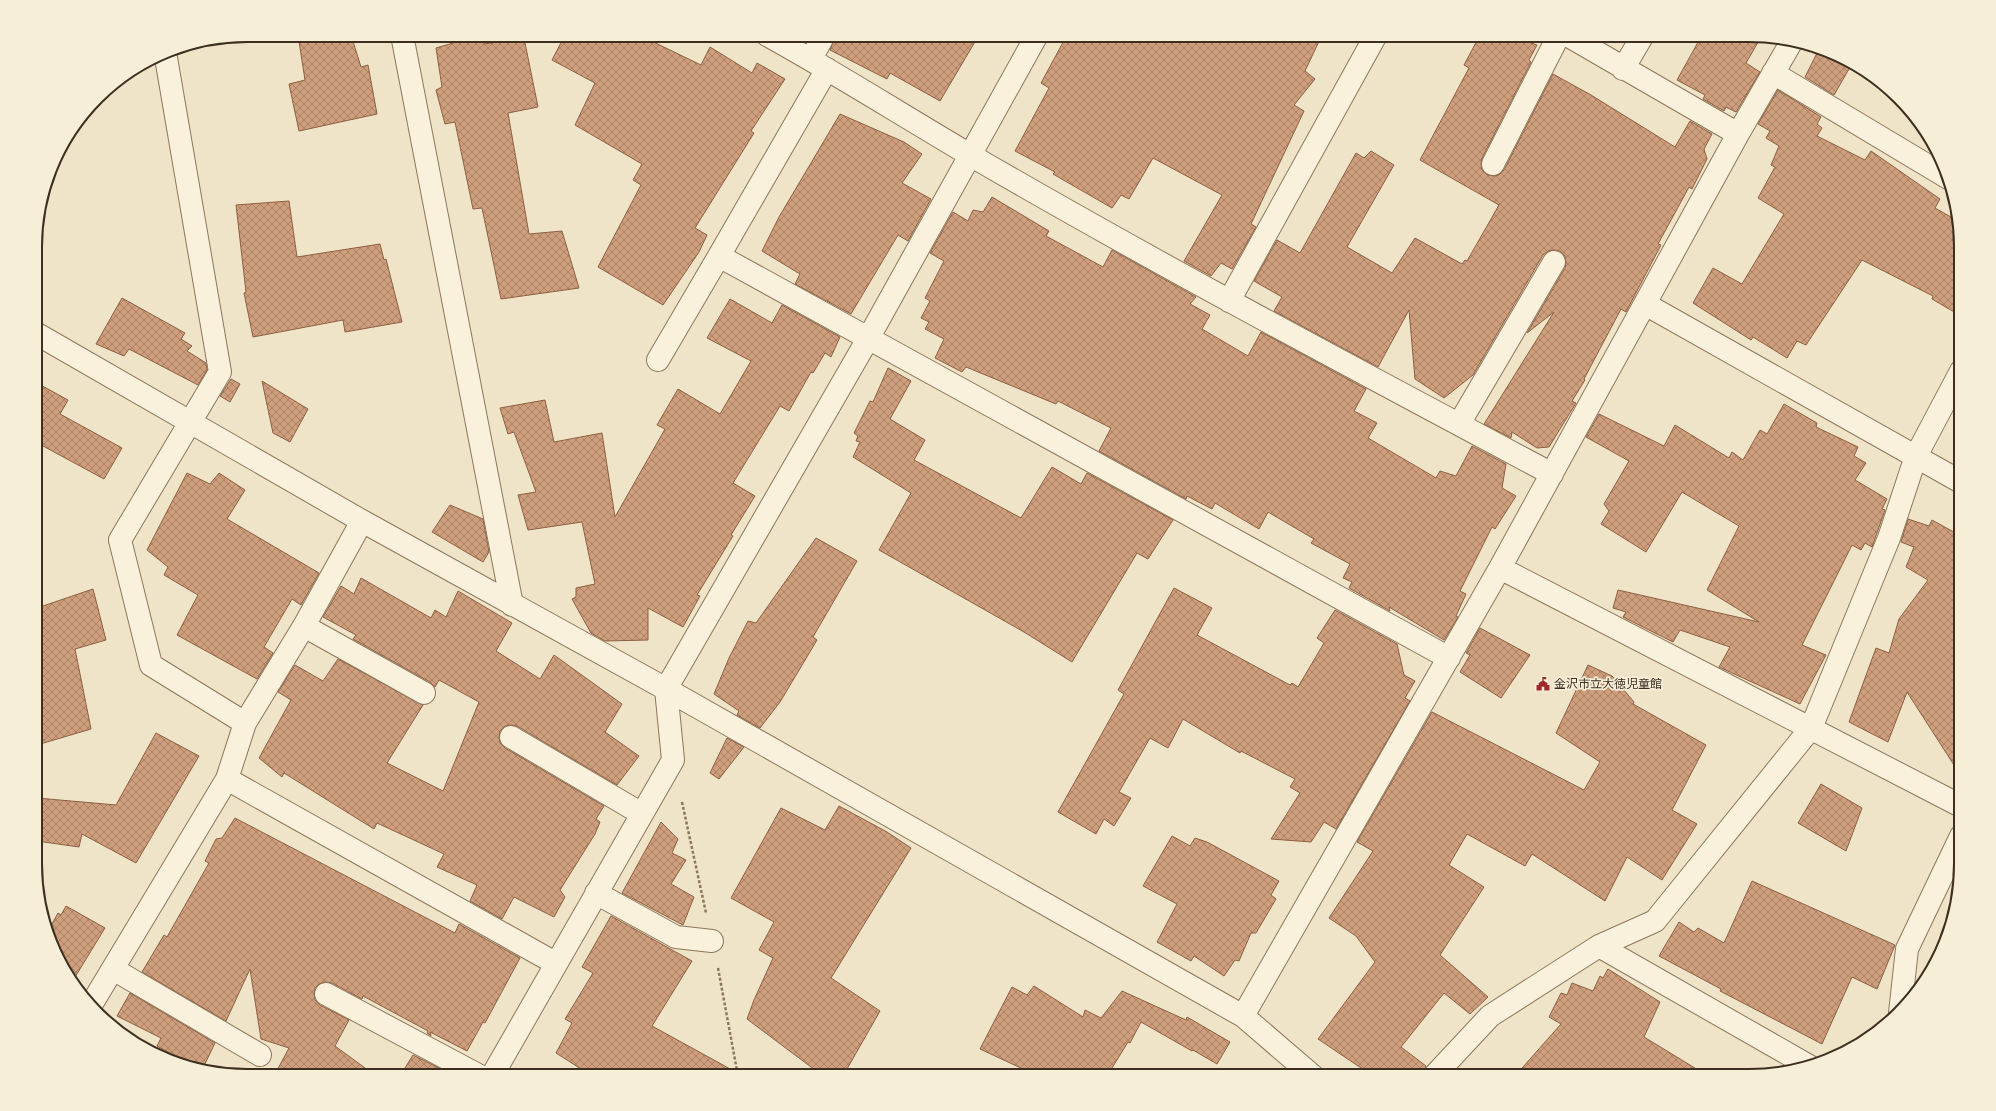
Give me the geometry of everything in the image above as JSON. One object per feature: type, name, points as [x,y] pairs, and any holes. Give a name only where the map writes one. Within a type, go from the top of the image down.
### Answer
[{"type":"street","points":[[403,42],[512,605]]},
{"type":"street","points":[[780,42],[969,154],[1230,301],[1552,474]]},
{"type":"street","points":[[658,360],[719,256],[819,64],[823,42]]},
{"type":"street","points":[[496,1069],[555,963],[673,760],[666,690],[868,337],[1033,42]]},
{"type":"street","points":[[1230,301],[1372,42]]},
{"type":"street","points":[[1493,164],[1556,42]]},
{"type":"street","points":[[1579,42],[1738,134]]},
{"type":"street","points":[[1623,69],[1639,42]]},
{"type":"street","points":[[1243,1016],[1500,568],[1738,134],[1789,46]]},
{"type":"street","points":[[165,60],[220,372],[120,540],[151,665],[245,723]]},
{"type":"street","points":[[1773,73],[1940,173]]},
{"type":"street","points":[[719,256],[1449,658]]},
{"type":"street","points":[[1459,424],[1554,262]]},
{"type":"street","points":[[1645,304],[1954,478]]},
{"type":"street","points":[[42,337],[362,521],[666,690],[1243,1016],[1305,1069]]},
{"type":"street","points":[[1441,1069],[1490,1016],[1599,946],[1655,921],[1811,728],[1889,538],[1916,456],[1954,383]]},
{"type":"street","points":[[94,1000],[227,778],[245,723],[304,626],[362,521]]},
{"type":"street","points":[[1500,568],[1954,802]]},
{"type":"street","points":[[304,626],[424,693]]},
{"type":"street","points":[[510,737],[642,814]]},
{"type":"street","points":[[227,778],[555,963]]},
{"type":"street","points":[[1901,1001],[1907,949],[1954,851]]},
{"type":"street","points":[[596,893],[676,936],[712,941]]},
{"type":"street","points":[[1599,946],[1802,1062]]},
{"type":"street","points":[[113,969],[260,1055]]},
{"type":"street","points":[[326,994],[467,1069]]},
{"type":"building","points":[[299,42],[353,42],[361,67],[368,65],[377,114],[299,131],[289,84],[305,80]]},
{"type":"building","points":[[456,42],[484,42],[484,44],[497,42],[525,42],[538,107],[508,113],[529,234],[562,231],[579,288],[501,299],[482,208],[473,209],[455,122],[445,124],[436,90],[442,87],[436,48]]},
{"type":"building","points":[[561,42],[653,42],[701,65],[710,47],[752,73],[757,63],[785,79],[751,131],[754,133],[695,228],[707,235],[699,252],[663,305],[598,267],[641,185],[633,180],[642,164],[575,125],[595,83],[552,60]]},
{"type":"building","points":[[833,42],[975,42],[940,101],[890,73],[887,79],[830,50]]},
{"type":"building","points":[[1063,42],[1319,42],[1305,71],[1315,79],[1294,105],[1304,111],[1251,224],[1256,227],[1232,269],[1221,263],[1211,276],[1184,261],[1222,195],[1153,158],[1129,199],[1121,195],[1112,208],[1053,174],[1055,172],[1015,151],[1049,88],[1041,83]]},
{"type":"building","points":[[1476,42],[1528,42],[1537,45],[1529,60],[1531,62],[1482,158],[1482,170],[1488,175],[1499,175],[1504,170],[1553,74],[1591,95],[1675,147],[1690,121],[1712,134],[1704,149],[1707,159],[1692,189],[1689,187],[1658,244],[1661,245],[1626,312],[1621,309],[1584,379],[1585,380],[1572,401],[1576,403],[1549,447],[1537,448],[1512,432],[1511,438],[1484,424],[1554,312],[1527,333],[1565,268],[1565,256],[1560,251],[1548,251],[1543,255],[1473,375],[1444,398],[1415,379],[1409,310],[1378,367],[1274,311],[1282,297],[1254,281],[1277,240],[1300,253],[1356,153],[1364,158],[1371,151],[1394,165],[1347,247],[1392,273],[1415,238],[1462,264],[1465,260],[1467,261],[1499,205],[1420,160],[1469,68],[1464,65]]},
{"type":"building","points":[[1698,42],[1758,42],[1746,63],[1760,72],[1736,112],[1726,107],[1724,111],[1703,99],[1705,95],[1677,80]]},
{"type":"building","points":[[1817,54],[1849,69],[1834,95],[1805,77]]},
{"type":"building","points":[[1778,90],[1821,117],[1817,124],[1822,128],[1817,136],[1865,160],[1871,151],[1940,199],[1935,208],[1951,217],[1954,234],[1954,312],[1932,299],[1933,296],[1862,260],[1806,345],[1797,341],[1787,358],[1753,337],[1751,340],[1693,303],[1713,268],[1742,284],[1784,214],[1758,198],[1775,167],[1771,165],[1779,146],[1766,138],[1770,131],[1758,124]]},
{"type":"building","points":[[840,114],[904,142],[922,154],[902,183],[931,199],[908,241],[898,235],[851,314],[795,284],[800,274],[762,251],[779,217]]},
{"type":"building","points":[[992,197],[1049,231],[1046,236],[1103,267],[1112,250],[1196,297],[1190,304],[1210,315],[1202,329],[1248,356],[1261,332],[1366,389],[1354,411],[1377,423],[1368,438],[1436,478],[1440,471],[1456,476],[1472,446],[1506,464],[1502,488],[1516,496],[1495,529],[1492,527],[1460,591],[1466,594],[1456,616],[1458,617],[1444,640],[1389,607],[1390,611],[1349,588],[1352,582],[1343,578],[1350,564],[1311,543],[1314,539],[1268,512],[1259,529],[1215,503],[1212,509],[1187,496],[1186,499],[1099,451],[1111,428],[1058,401],[1056,404],[966,367],[962,372],[935,358],[944,339],[925,329],[929,322],[921,318],[930,301],[925,298],[944,261],[930,253],[953,212],[968,221],[973,210],[983,212]]},
{"type":"building","points":[[289,201],[297,257],[380,244],[384,260],[386,259],[402,322],[345,332],[343,320],[253,337],[244,293],[246,292],[236,205]]},
{"type":"building","points":[[122,298],[185,333],[181,339],[192,346],[187,351],[206,363],[207,370],[198,385],[129,349],[124,356],[96,344]]},
{"type":"building","points":[[730,299],[772,323],[782,305],[840,337],[831,357],[825,353],[813,373],[811,372],[789,411],[780,406],[733,483],[755,496],[731,535],[733,536],[697,595],[700,596],[683,627],[648,608],[648,640],[605,641],[591,633],[572,599],[576,597],[576,588],[595,584],[582,522],[528,530],[518,495],[536,492],[514,432],[508,434],[500,408],[545,400],[554,442],[602,433],[615,517],[665,429],[657,425],[678,389],[720,414],[751,361],[707,338]]},
{"type":"building","points":[[888,368],[911,381],[890,419],[925,440],[914,460],[1021,518],[1052,467],[1081,484],[1087,473],[1173,520],[1148,559],[1137,553],[1072,662],[1024,632],[879,550],[911,493],[853,457],[860,442],[856,441],[858,436],[854,433],[870,401],[873,402]]},
{"type":"building","points":[[231,379],[240,384],[230,402],[220,396]]},
{"type":"building","points":[[262,381],[308,409],[290,442],[273,433]]},
{"type":"building","points":[[42,386],[68,400],[60,414],[122,448],[104,479],[43,446],[42,448]]},
{"type":"building","points":[[1784,404],[1817,423],[1816,427],[1858,447],[1854,456],[1866,463],[1855,480],[1887,499],[1882,509],[1885,510],[1872,547],[1865,543],[1861,550],[1852,545],[1802,645],[1826,655],[1800,704],[1719,667],[1730,647],[1680,630],[1673,642],[1623,617],[1626,612],[1613,608],[1618,590],[1759,622],[1707,590],[1739,526],[1682,492],[1646,552],[1601,524],[1609,511],[1604,504],[1629,461],[1586,437],[1599,414],[1664,446],[1675,425],[1729,458],[1732,452],[1743,460],[1760,430],[1767,434]]},
{"type":"building","points":[[187,473],[210,484],[219,473],[245,490],[227,519],[319,573],[301,605],[292,599],[264,647],[273,653],[257,679],[177,635],[198,595],[164,575],[168,567],[147,550]]},
{"type":"building","points":[[450,505],[483,519],[489,552],[483,562],[432,532]]},
{"type":"building","points":[[1908,519],[1929,526],[1932,520],[1954,532],[1954,765],[1907,692],[1888,742],[1849,722],[1876,648],[1889,653],[1899,619],[1928,580],[1906,567],[1914,547],[1901,542]]},
{"type":"building","points":[[816,538],[857,561],[813,637],[817,640],[780,702],[760,728],[737,715],[739,711],[714,694],[729,658],[748,621],[756,623]]},
{"type":"building","points":[[361,578],[431,618],[435,610],[446,617],[458,591],[512,623],[496,651],[540,679],[554,655],[622,704],[605,732],[639,756],[617,785],[517,726],[505,726],[500,731],[500,743],[505,748],[604,806],[596,819],[600,822],[595,834],[560,890],[565,897],[554,917],[514,897],[502,919],[470,901],[477,885],[437,867],[444,854],[377,823],[374,829],[284,773],[282,777],[259,758],[291,700],[278,692],[295,665],[323,681],[338,659],[423,705],[387,763],[443,791],[479,702],[439,680],[435,687],[430,682],[353,639],[356,635],[323,617],[341,586],[354,594]]},
{"type":"building","points":[[1174,588],[1212,608],[1197,635],[1290,685],[1292,683],[1298,687],[1324,643],[1317,638],[1335,610],[1397,644],[1404,675],[1415,681],[1405,698],[1410,701],[1336,829],[1324,822],[1311,842],[1271,839],[1300,793],[1290,787],[1295,779],[1241,751],[1240,753],[1183,719],[1168,748],[1150,738],[1119,792],[1131,798],[1114,826],[1104,819],[1096,834],[1058,812],[1124,694],[1118,690]]},
{"type":"building","points":[[93,589],[106,640],[75,649],[91,729],[42,744],[42,606]]},
{"type":"building","points":[[1480,628],[1530,655],[1501,698],[1460,672],[1470,655],[1466,653]]},
{"type":"building","points":[[1588,665],[1612,676],[1634,702],[1633,704],[1706,745],[1672,810],[1697,824],[1662,880],[1627,857],[1605,901],[1532,854],[1525,866],[1467,834],[1449,865],[1484,887],[1440,955],[1488,997],[1470,1014],[1444,993],[1401,1047],[1426,1066],[1425,1069],[1363,1069],[1318,1039],[1375,962],[1356,936],[1329,918],[1373,851],[1357,842],[1432,712],[1584,790],[1600,762],[1556,733]]},
{"type":"building","points":[[156,733],[199,756],[136,863],[82,834],[79,847],[42,842],[42,798],[116,805]]},
{"type":"building","points":[[727,738],[744,747],[719,779],[710,773]]},
{"type":"building","points":[[1821,784],[1862,808],[1846,851],[1798,823]]},
{"type":"building","points":[[839,806],[887,832],[911,848],[831,978],[880,1011],[847,1069],[814,1069],[747,1019],[773,958],[759,950],[774,922],[731,898],[781,808],[825,830]]},
{"type":"building","points":[[235,818],[455,933],[459,924],[520,958],[485,1023],[483,1022],[467,1051],[430,1032],[431,1036],[427,1033],[428,1031],[363,996],[362,999],[332,983],[325,982],[319,984],[315,988],[315,1000],[320,1005],[349,1020],[335,1046],[366,1069],[278,1069],[289,1048],[261,1039],[250,969],[226,1021],[142,972],[164,935],[167,937],[209,863],[205,861],[216,839],[222,838]]},
{"type":"building","points":[[661,822],[678,839],[672,853],[686,860],[671,884],[694,897],[683,925],[622,893]]},
{"type":"building","points":[[1172,836],[1190,846],[1195,838],[1207,842],[1279,881],[1271,895],[1276,899],[1256,933],[1251,933],[1239,961],[1235,960],[1224,976],[1194,956],[1191,961],[1157,942],[1177,904],[1143,886]]},
{"type":"building","points":[[1752,881],[1895,945],[1877,989],[1852,977],[1822,1044],[1720,991],[1721,989],[1659,956],[1679,922],[1694,932],[1698,928],[1724,943]]},
{"type":"building","points":[[66,906],[105,928],[76,976],[63,954],[51,925],[58,913],[61,915]]},
{"type":"building","points":[[611,916],[692,961],[652,1026],[730,1069],[581,1069],[556,1053],[572,1023],[565,1019],[593,973],[582,967]]},
{"type":"building","points":[[1608,969],[1660,1002],[1644,1037],[1697,1069],[1521,1069],[1561,1024],[1549,1017],[1561,993],[1567,995],[1572,983],[1593,991],[1600,976],[1603,978]]},
{"type":"building","points":[[1034,986],[1083,1017],[1085,1010],[1101,1018],[1122,991],[1186,1020],[1187,1017],[1230,1042],[1217,1064],[1141,1022],[1130,1043],[1128,1042],[1111,1069],[1023,1069],[980,1049],[1012,987],[1027,995]]},
{"type":"building","points":[[130,993],[215,1043],[205,1064],[194,1062],[174,1055],[157,1046],[161,1038],[117,1016]]},
{"type":"building","points":[[413,1055],[439,1069],[404,1069]]},
{"type":"place","name":"金沢市立大徳児童館","points":[[1543,684]]}]
